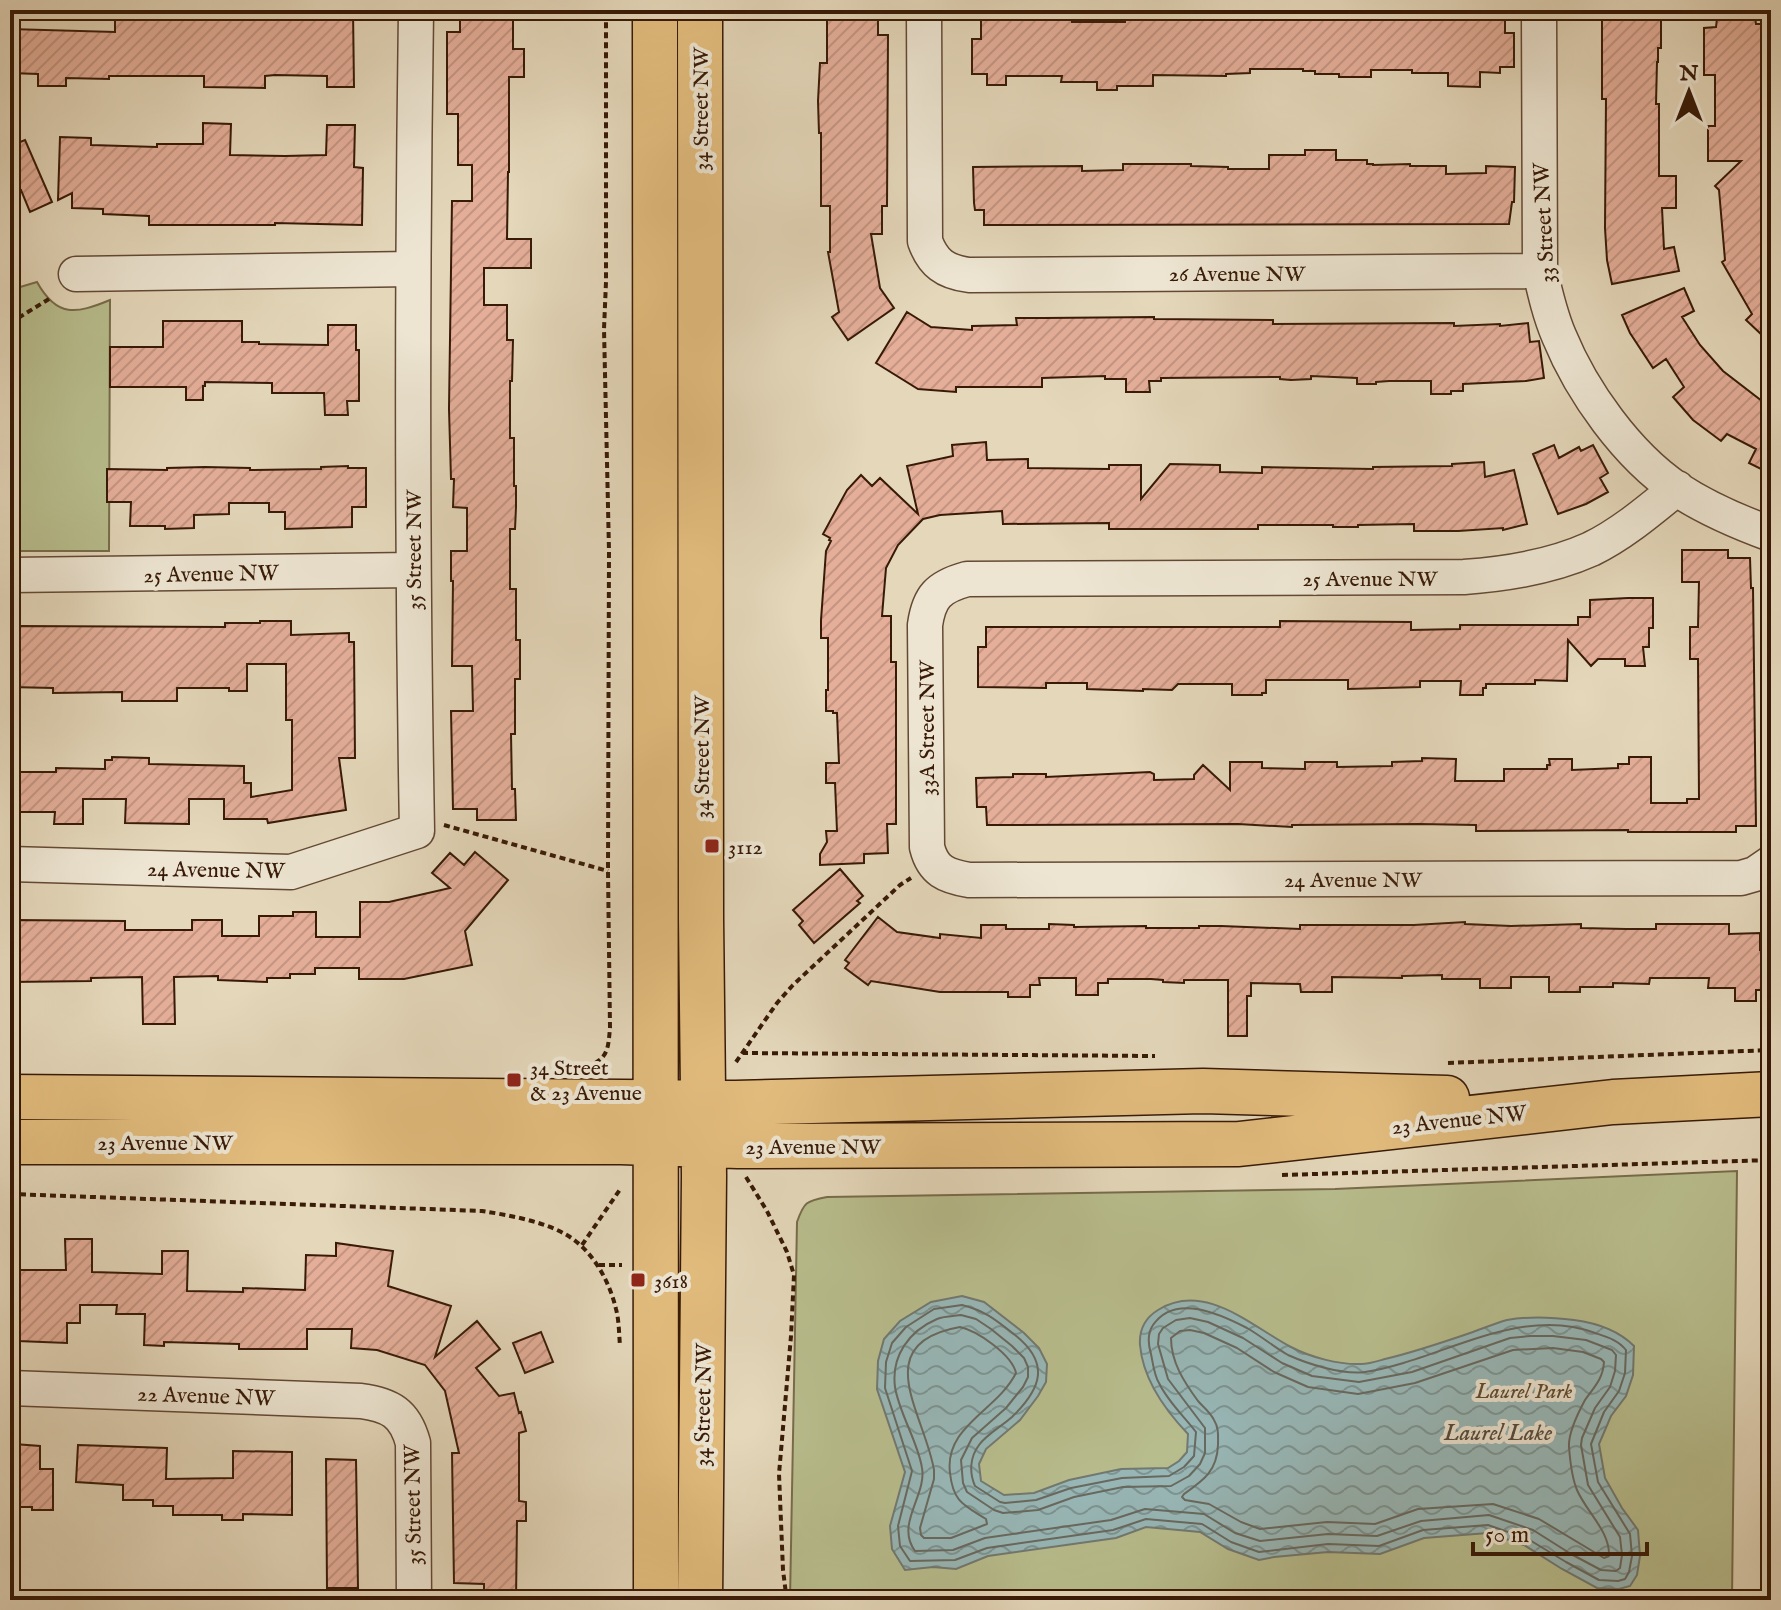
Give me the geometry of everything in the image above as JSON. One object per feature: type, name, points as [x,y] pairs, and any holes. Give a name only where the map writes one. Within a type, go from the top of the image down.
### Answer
[{"type":"main road","name":"34 Street NW","points":[[655,10],[656,1600]]},
{"type":"main road","name":"34 Street NW","points":[[700,10],[704,1208],[700,1600]]},
{"type":"main road","name":"23 Avenue NW","points":[[10,1142],[655,1122],[702,1102],[1203,1091],[1613,1102]]},
{"type":"main road","name":"23 Avenue NW","points":[[10,1097],[473,1102],[655,1122],[703,1145],[1038,1146],[1239,1144],[1613,1102],[1771,1094]]},
{"type":"street","name":"35 Street NW","points":[[416,10],[412,269],[416,824]]},
{"type":"street","name":"26 Avenue NW","points":[[924,10],[923,228],[929,252],[937,262],[955,273],[1540,271]]},
{"type":"street","name":"33 Street NW","points":[[1539,10],[1540,271],[1547,302],[1558,335],[1586,388],[1622,437],[1657,473],[1677,488]]},
{"type":"street","points":[[76,274],[412,269]]},
{"type":"street","points":[[1677,488],[1733,520],[1771,534]]},
{"type":"street","name":"25 Avenue NW","points":[[938,592],[967,579],[1498,575],[1592,548],[1647,513],[1677,488]]},
{"type":"street","name":"25 Avenue NW","points":[[10,575],[413,570]]},
{"type":"street","name":"33A Street NW","points":[[935,866],[929,856],[926,838],[925,625],[927,610],[938,592]]},
{"type":"street","name":"24 Avenue NW","points":[[10,864],[291,872],[416,824]]},
{"type":"street","name":"24 Avenue NW","points":[[935,866],[947,875],[969,880],[1741,878],[1755,874],[1771,863]]},
{"type":"street","name":"22 Avenue NW","points":[[10,1388],[361,1401],[388,1407],[398,1414]]},
{"type":"street","name":"35 Street NW","points":[[398,1414],[413,1443],[414,1600]]},
{"type":"path","points":[[606,10],[604,329],[609,551],[610,1028],[607,1051],[602,1059],[608,1065]]},
{"type":"path","points":[[10,323],[49,299]]},
{"type":"path","points":[[416,824],[608,871]]},
{"type":"path","points":[[742,1053],[793,985],[900,885],[917,873],[935,866]]},
{"type":"path","points":[[582,1245],[623,1183]]},
{"type":"path","points":[[750,1185],[767,1211],[787,1252],[794,1275],[779,1474],[783,1570],[789,1600]]},
{"type":"path","points":[[10,1194],[482,1211],[508,1215],[564,1233],[582,1245],[599,1265],[617,1309],[620,1350]]},
{"type":"path","points":[[599,1265],[629,1265]]},
{"type":"green space","points":[[37,282],[52,302],[68,310],[87,308],[110,300],[109,551],[10,551],[10,290]]},
{"type":"green space","name":"Laurel Park","points":[[1737,1171],[1732,1600],[790,1600],[797,1222],[804,1206],[810,1201],[827,1197],[1335,1189]]},
{"type":"water","name":"Laurel Lake","points":[[962,1296],[984,1302],[1024,1333],[1039,1348],[1047,1364],[1046,1382],[1038,1396],[1020,1420],[986,1449],[979,1464],[981,1481],[1004,1495],[1034,1493],[1069,1480],[1121,1469],[1168,1468],[1179,1461],[1187,1452],[1188,1434],[1156,1394],[1140,1345],[1146,1321],[1158,1310],[1176,1302],[1210,1303],[1244,1318],[1299,1351],[1325,1360],[1352,1364],[1370,1363],[1407,1353],[1515,1319],[1566,1319],[1607,1328],[1634,1346],[1633,1375],[1626,1396],[1611,1416],[1599,1444],[1605,1478],[1638,1530],[1640,1556],[1637,1575],[1630,1586],[1597,1588],[1524,1545],[1488,1533],[1424,1538],[1380,1554],[1328,1552],[1259,1560],[1228,1549],[1200,1532],[1146,1527],[1116,1538],[988,1556],[956,1569],[933,1567],[905,1570],[892,1549],[890,1526],[905,1472],[877,1389],[878,1361],[884,1339],[900,1321],[931,1302]]},
{"type":"building","points":[[115,10],[353,10],[354,87],[327,87],[327,76],[275,75],[265,76],[265,88],[204,87],[204,76],[66,78],[66,86],[38,86],[38,74],[10,73],[10,29],[115,32]]},
{"type":"building","points":[[460,10],[513,10],[513,49],[524,49],[524,77],[509,77],[507,239],[531,239],[531,268],[484,268],[484,305],[507,305],[507,340],[513,340],[510,438],[514,438],[516,507],[515,529],[510,529],[510,589],[516,589],[516,640],[520,640],[520,679],[515,679],[515,734],[511,734],[516,820],[477,820],[477,809],[453,809],[451,711],[473,711],[472,666],[452,666],[451,551],[467,551],[467,508],[453,507],[454,479],[451,479],[452,201],[472,201],[472,165],[458,165],[458,114],[447,114],[447,32],[460,32]]},
{"type":"building","points":[[827,10],[878,10],[878,35],[888,35],[887,206],[882,206],[882,234],[871,234],[880,288],[894,308],[848,340],[832,317],[839,312],[828,252],[830,206],[821,206],[818,101],[820,63],[827,63]]},
{"type":"building","points":[[1602,10],[1661,10],[1656,104],[1659,104],[1659,176],[1676,176],[1676,208],[1662,208],[1664,249],[1674,247],[1679,271],[1612,284],[1605,228],[1606,99],[1602,99]]},
{"type":"building","points":[[1718,10],[1754,10],[1756,24],[1771,24],[1771,326],[1762,335],[1746,320],[1752,314],[1722,262],[1725,260],[1719,190],[1715,186],[1741,161],[1708,161],[1708,126],[1715,126],[1715,75],[1704,75],[1704,28],[1716,27]]},
{"type":"building","points":[[981,17],[1072,17],[1072,22],[1125,22],[1125,17],[1505,17],[1505,33],[1514,33],[1514,67],[1500,67],[1500,73],[1480,72],[1480,87],[1448,86],[1448,73],[1371,70],[1371,77],[1339,77],[1339,74],[1315,74],[1315,71],[1303,69],[1250,69],[1250,73],[1226,76],[1153,75],[1153,86],[1117,86],[1117,90],[1097,90],[1097,82],[1061,82],[1062,76],[1006,76],[1006,85],[987,85],[987,74],[972,74],[972,39],[981,39]]},
{"type":"building","points":[[203,123],[231,124],[230,155],[285,156],[326,155],[327,125],[355,125],[354,167],[363,168],[362,225],[149,225],[149,216],[103,214],[103,209],[72,208],[72,193],[58,200],[60,137],[91,138],[91,145],[157,147],[157,144],[203,144]]},
{"type":"building","points":[[25,140],[52,202],[30,212],[21,190],[10,195],[10,146]]},
{"type":"building","points":[[1305,150],[1336,150],[1336,160],[1367,160],[1367,164],[1373,165],[1446,166],[1446,174],[1486,173],[1486,166],[1515,167],[1514,202],[1509,224],[984,225],[984,210],[975,210],[973,167],[1082,166],[1082,171],[1123,170],[1123,164],[1191,164],[1228,169],[1269,169],[1269,155],[1305,155]]},
{"type":"building","points":[[1684,288],[1694,311],[1682,317],[1700,345],[1723,371],[1771,408],[1771,474],[1749,463],[1756,449],[1727,434],[1721,441],[1693,420],[1673,397],[1684,387],[1666,359],[1653,368],[1630,333],[1622,315]]},
{"type":"building","points":[[907,312],[931,327],[972,330],[972,326],[1017,325],[1016,318],[1154,317],[1273,320],[1273,324],[1454,323],[1454,326],[1528,323],[1530,342],[1539,341],[1544,378],[1463,384],[1463,391],[1451,391],[1451,394],[1431,394],[1431,381],[1357,384],[1357,378],[1311,376],[1311,379],[1291,380],[1280,377],[1161,378],[1161,381],[1149,381],[1150,392],[1126,392],[1126,379],[1105,379],[1105,376],[1042,378],[1042,387],[956,387],[956,392],[918,389],[876,363]]},
{"type":"building","points":[[163,321],[242,321],[242,342],[259,344],[328,345],[328,325],[356,325],[359,401],[347,401],[348,415],[325,415],[324,393],[272,393],[272,383],[205,382],[203,400],[186,400],[186,387],[110,387],[110,347],[163,347]]},
{"type":"building","points":[[986,442],[987,460],[1028,459],[1028,468],[1109,469],[1109,465],[1141,465],[1141,499],[1170,464],[1220,465],[1220,472],[1262,473],[1262,467],[1373,469],[1484,462],[1485,477],[1514,470],[1527,524],[1503,530],[1458,531],[1414,531],[1414,524],[1358,527],[1258,525],[1258,529],[1109,529],[1109,523],[1003,524],[1002,511],[923,519],[898,545],[886,568],[882,616],[891,616],[891,662],[896,662],[896,824],[887,824],[888,853],[864,854],[864,863],[820,865],[820,854],[827,842],[826,831],[837,831],[835,783],[826,783],[826,763],[839,763],[837,713],[826,711],[828,638],[821,638],[821,620],[826,551],[831,541],[823,534],[847,490],[861,475],[872,486],[880,478],[918,514],[907,466],[953,456],[952,445]]},
{"type":"building","points":[[1554,445],[1559,458],[1579,447],[1581,451],[1593,445],[1608,473],[1600,478],[1608,492],[1558,514],[1533,454]]},
{"type":"building","points":[[205,467],[250,470],[366,468],[366,507],[352,507],[352,527],[285,529],[285,512],[269,512],[269,503],[229,503],[229,514],[194,515],[194,528],[130,526],[131,502],[107,502],[107,469]]},
{"type":"building","points":[[1682,550],[1728,550],[1728,558],[1750,558],[1756,826],[1736,826],[1736,832],[1628,832],[1476,831],[1476,825],[1419,824],[1292,827],[1238,824],[987,825],[986,807],[977,807],[976,778],[1013,777],[1013,774],[1046,774],[1046,777],[1150,772],[1154,774],[1154,780],[1194,779],[1203,765],[1230,790],[1230,762],[1262,762],[1262,768],[1305,769],[1305,762],[1337,762],[1337,767],[1392,766],[1392,762],[1422,761],[1422,758],[1456,759],[1455,781],[1504,781],[1504,769],[1547,769],[1549,759],[1572,759],[1572,770],[1618,768],[1618,764],[1629,764],[1629,757],[1651,757],[1651,803],[1687,803],[1687,799],[1699,799],[1698,659],[1690,659],[1690,627],[1698,627],[1699,582],[1682,582]]},
{"type":"building","points":[[1653,598],[1653,628],[1649,628],[1649,647],[1643,647],[1645,666],[1625,666],[1625,659],[1598,659],[1591,666],[1568,640],[1567,681],[1486,684],[1483,695],[1460,695],[1461,681],[1420,681],[1420,687],[1348,689],[1348,680],[1266,680],[1266,693],[1262,695],[1232,695],[1232,684],[1178,684],[1172,690],[1143,691],[1087,689],[1087,683],[1046,683],[1046,688],[978,687],[978,647],[986,647],[986,627],[1280,627],[1280,621],[1411,622],[1411,630],[1460,629],[1460,625],[1578,625],[1578,617],[1590,617],[1590,600]]},
{"type":"building","points":[[291,621],[291,635],[349,633],[349,642],[354,642],[355,758],[339,758],[346,810],[268,823],[267,819],[224,819],[224,799],[189,799],[189,824],[125,823],[126,799],[83,799],[83,824],[54,824],[55,812],[17,812],[17,772],[56,772],[56,768],[105,769],[105,760],[112,760],[112,757],[149,758],[149,764],[244,766],[244,783],[251,783],[251,797],[292,790],[292,720],[286,720],[286,664],[247,664],[247,691],[177,688],[177,701],[122,701],[122,692],[53,693],[53,688],[10,687],[10,640],[18,640],[19,626],[225,627],[225,623]]},
{"type":"building","points":[[475,852],[508,880],[465,931],[472,965],[404,979],[359,979],[359,968],[315,968],[315,974],[290,974],[290,978],[267,978],[267,982],[218,980],[218,976],[174,977],[175,1024],[143,1024],[142,977],[10,982],[10,941],[15,941],[15,920],[125,921],[125,930],[192,930],[192,920],[222,920],[222,936],[259,936],[259,916],[316,912],[316,937],[360,937],[360,902],[389,902],[450,888],[432,873],[450,853],[464,865]]},
{"type":"building","points":[[840,869],[863,896],[857,901],[860,903],[814,943],[799,925],[803,921],[793,910]]},
{"type":"building","points":[[878,917],[897,932],[940,938],[940,934],[981,938],[981,925],[1006,925],[1006,929],[1049,929],[1049,924],[1074,927],[1300,929],[1300,925],[1465,922],[1656,929],[1656,924],[1729,924],[1729,934],[1760,933],[1760,950],[1766,950],[1766,990],[1756,990],[1756,1001],[1735,1001],[1735,988],[1708,988],[1709,978],[1650,978],[1649,984],[1613,983],[1613,987],[1580,987],[1580,992],[1549,992],[1549,977],[1511,977],[1511,988],[1480,988],[1480,979],[1442,979],[1442,975],[1332,977],[1332,992],[1301,992],[1300,984],[1251,983],[1251,996],[1247,996],[1247,1036],[1228,1036],[1228,980],[1184,980],[1184,983],[1108,979],[1108,983],[1098,983],[1098,995],[1076,995],[1076,978],[1039,978],[1040,985],[1030,985],[1030,997],[1008,997],[1008,992],[940,992],[871,981],[868,985],[845,968],[849,963],[845,960]]},
{"type":"building","points":[[65,1239],[92,1239],[92,1272],[162,1274],[162,1251],[188,1251],[187,1291],[243,1292],[243,1288],[305,1290],[306,1255],[336,1256],[336,1243],[393,1251],[388,1286],[451,1306],[435,1357],[477,1321],[500,1349],[476,1368],[499,1396],[514,1393],[526,1431],[519,1433],[519,1501],[526,1502],[526,1521],[517,1521],[516,1600],[484,1600],[484,1584],[454,1583],[452,1453],[459,1453],[445,1391],[425,1365],[377,1350],[351,1348],[352,1329],[307,1329],[307,1349],[239,1349],[239,1344],[164,1342],[164,1346],[144,1345],[145,1314],[116,1314],[117,1305],[80,1305],[80,1323],[67,1323],[67,1343],[18,1341],[19,1311],[10,1311],[10,1279],[19,1279],[19,1270],[66,1270]]},
{"type":"building","points":[[541,1332],[553,1362],[525,1373],[513,1343]]},
{"type":"building","points":[[14,1444],[40,1446],[40,1469],[53,1469],[53,1510],[18,1507],[18,1469],[14,1469]]},
{"type":"building","points":[[78,1445],[167,1448],[166,1479],[233,1478],[233,1451],[292,1452],[292,1515],[243,1514],[243,1520],[222,1520],[222,1515],[173,1515],[173,1506],[153,1506],[153,1500],[123,1500],[123,1485],[76,1482]]},
{"type":"building","points":[[326,1459],[356,1460],[358,1588],[327,1588]]},
{"type":"place","name":"3112","points":[[712,846]]},
{"type":"place","name":"34 Street & 23 Avenue","points":[[514,1080]]},
{"type":"place","name":"3618","points":[[638,1280]]}]
